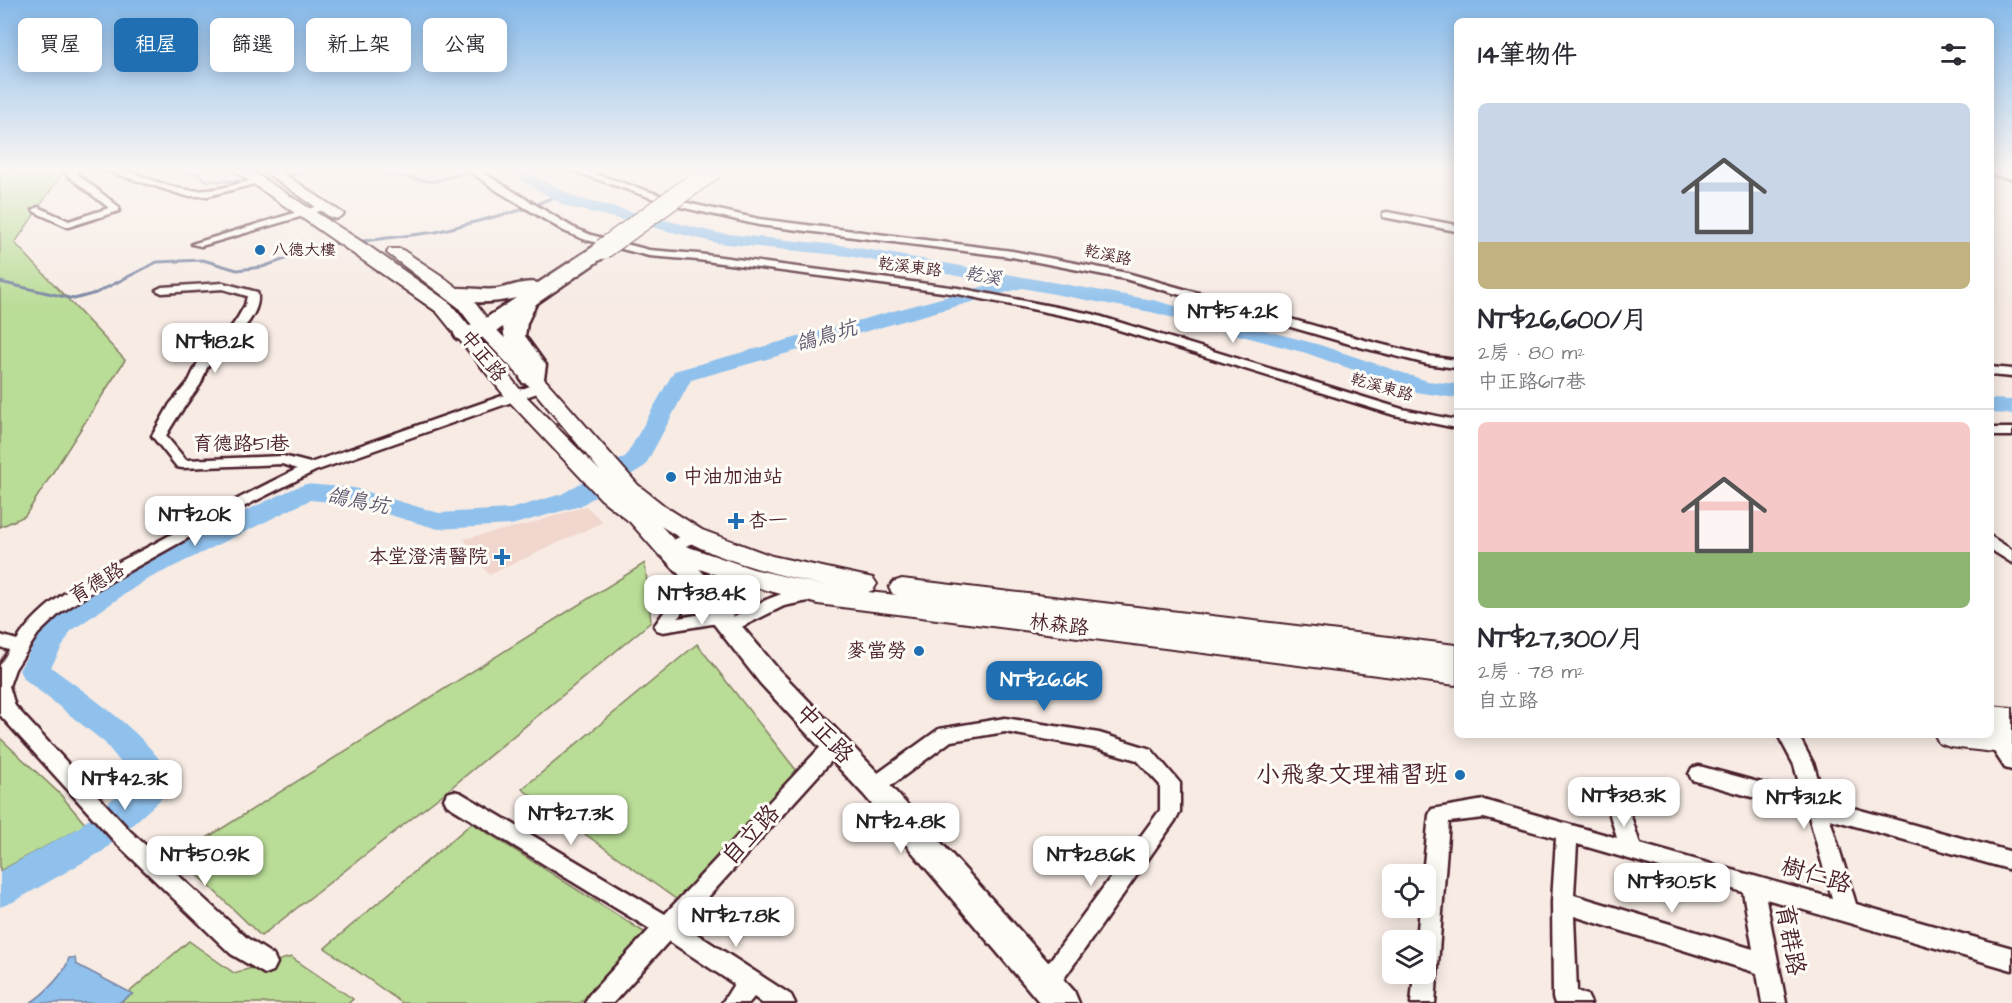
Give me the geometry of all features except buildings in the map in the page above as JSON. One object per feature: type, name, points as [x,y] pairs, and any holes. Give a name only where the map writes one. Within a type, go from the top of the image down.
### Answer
[{"type":"highway","points":[[476,328],[529,296],[640,216]]},
{"type":"highway","points":[[595,249],[644,216]]},
{"type":"highway","points":[[457,294],[490,297],[529,296]]},
{"type":"highway","points":[[529,296],[515,320],[512,331],[513,337],[534,365],[537,383]]},
{"type":"main road","points":[[309,216],[345,238],[366,243]]},
{"type":"main road","name":"中正路","points":[[334,216],[444,308],[476,328],[537,383],[599,471]]},
{"type":"main road","name":"中正路","points":[[366,243],[388,249],[457,294],[515,396],[599,471]]},
{"type":"main road","points":[[599,471],[618,490],[693,536]]},
{"type":"main road","name":"中正路","points":[[618,490],[668,549]]},
{"type":"main road","name":"林森路","points":[[693,536],[765,563],[840,581],[1454,655]]},
{"type":"main road","name":"林森路","points":[[668,549],[746,576],[818,595],[1454,674]]},
{"type":"street","points":[[51,216],[68,224],[94,216]]},
{"type":"street","points":[[197,244],[294,216]]},
{"type":"street","name":"乾溪東路","points":[[545,216],[568,229],[618,246],[649,253],[698,257],[958,291],[1092,318],[1400,412],[1454,424]]},
{"type":"street","name":"乾溪路","points":[[732,216],[759,222],[1012,254],[1127,276],[1364,344],[1427,360],[1454,364]]},
{"type":"street","points":[[1391,216],[1454,228]]},
{"type":"street","name":"育德路51巷","points":[[162,290],[223,286],[253,294],[251,305],[243,320],[229,339],[203,363],[195,382],[177,404],[159,436],[182,464],[284,460],[310,468]]},
{"type":"street","points":[[1994,371],[2012,373]]},
{"type":"street","name":"育德路","points":[[264,963],[239,946],[123,837],[6,709],[0,686],[7,668],[32,630],[53,610],[87,587],[243,501],[310,468],[515,396],[537,383]]},
{"type":"street","points":[[1994,432],[2012,432]]},
{"type":"street","points":[[668,549],[693,536]]},
{"type":"street","points":[[1994,544],[2012,558]]},
{"type":"street","name":"中正路","points":[[668,549],[696,579],[725,622],[769,676],[874,787],[1054,994]]},
{"type":"street","points":[[696,579],[663,626],[725,622],[787,597],[818,595]]},
{"type":"street","points":[[0,641],[20,647]]},
{"type":"street","points":[[874,787],[946,734],[1005,725],[1099,741],[1143,754],[1170,783],[1170,813],[1054,994]]},
{"type":"street","points":[[1790,738],[1804,765],[1847,913]]},
{"type":"street","name":"自立路","points":[[597,1003],[835,744]]},
{"type":"street","points":[[1699,774],[2012,861]]},
{"type":"street","points":[[1613,792],[1631,850]]},
{"type":"street","points":[[454,799],[667,927],[783,1003]]},
{"type":"street","name":"樹仁路","points":[[1423,1003],[1439,815],[1484,809],[2012,959]]},
{"type":"street","points":[[1567,833],[1563,902],[1565,998],[1579,1003]]},
{"type":"street","name":"育群路","points":[[1753,886],[1768,965],[1778,1001]]},
{"type":"street","points":[[1563,902],[1768,965]]},
{"type":"street","points":[[734,1003],[751,982]]},
{"type":"shaded area","name":"本堂澄清醫院","points":[[586,506],[603,522],[489,575],[464,539],[529,524]]},
{"type":"green space","points":[[0,216],[33,216],[15,243],[125,360],[25,516],[0,527]]},
{"type":"green space","points":[[645,563],[651,622],[447,791],[261,936],[178,856]]},
{"type":"green space","points":[[697,644],[800,775],[680,902],[522,789]]},
{"type":"green space","points":[[0,738],[60,794],[86,825],[0,871]]},
{"type":"green space","points":[[472,823],[647,934],[580,1003],[402,1003],[325,948]]},
{"type":"green space","points":[[189,941],[234,973],[291,957],[353,999],[349,1003],[122,1003],[126,995]]},
{"type":"water","points":[[69,958],[75,958],[76,964],[133,994],[118,1003],[30,1003],[53,983]]},
{"type":"waterway","points":[[355,242],[436,232],[499,216]]},
{"type":"waterway","name":"乾溪","points":[[627,216],[717,238],[848,251],[1021,282]]},
{"type":"waterway","points":[[0,282],[74,299],[96,293],[157,262],[203,260],[237,270],[262,267],[329,244],[344,243]]},
{"type":"waterway","name":"鴿鳥坑","points":[[0,890],[90,840],[157,782],[115,733],[34,670],[60,624],[134,574],[306,492],[354,496],[438,521],[511,517],[571,500],[636,461],[682,376],[1021,282]]},
{"type":"waterway","name":"乾溪","points":[[1021,282],[1153,306],[1313,349],[1424,387],[1454,391]]},
{"type":"waterway","name":"乾溪","points":[[1994,406],[2012,407]]},
{"type":"place","name":"八德大樓","points":[[260,250]]},
{"type":"place","name":"中油加油站","points":[[671,477]]},
{"type":"place","name":"杏一","points":[[736,521]]},
{"type":"place","name":"本堂澄清醫院","points":[[502,557]]},
{"type":"place","name":"麥當勞","points":[[919,651]]},
{"type":"place","name":"小飛象文理補習班","points":[[1460,775]]}]
